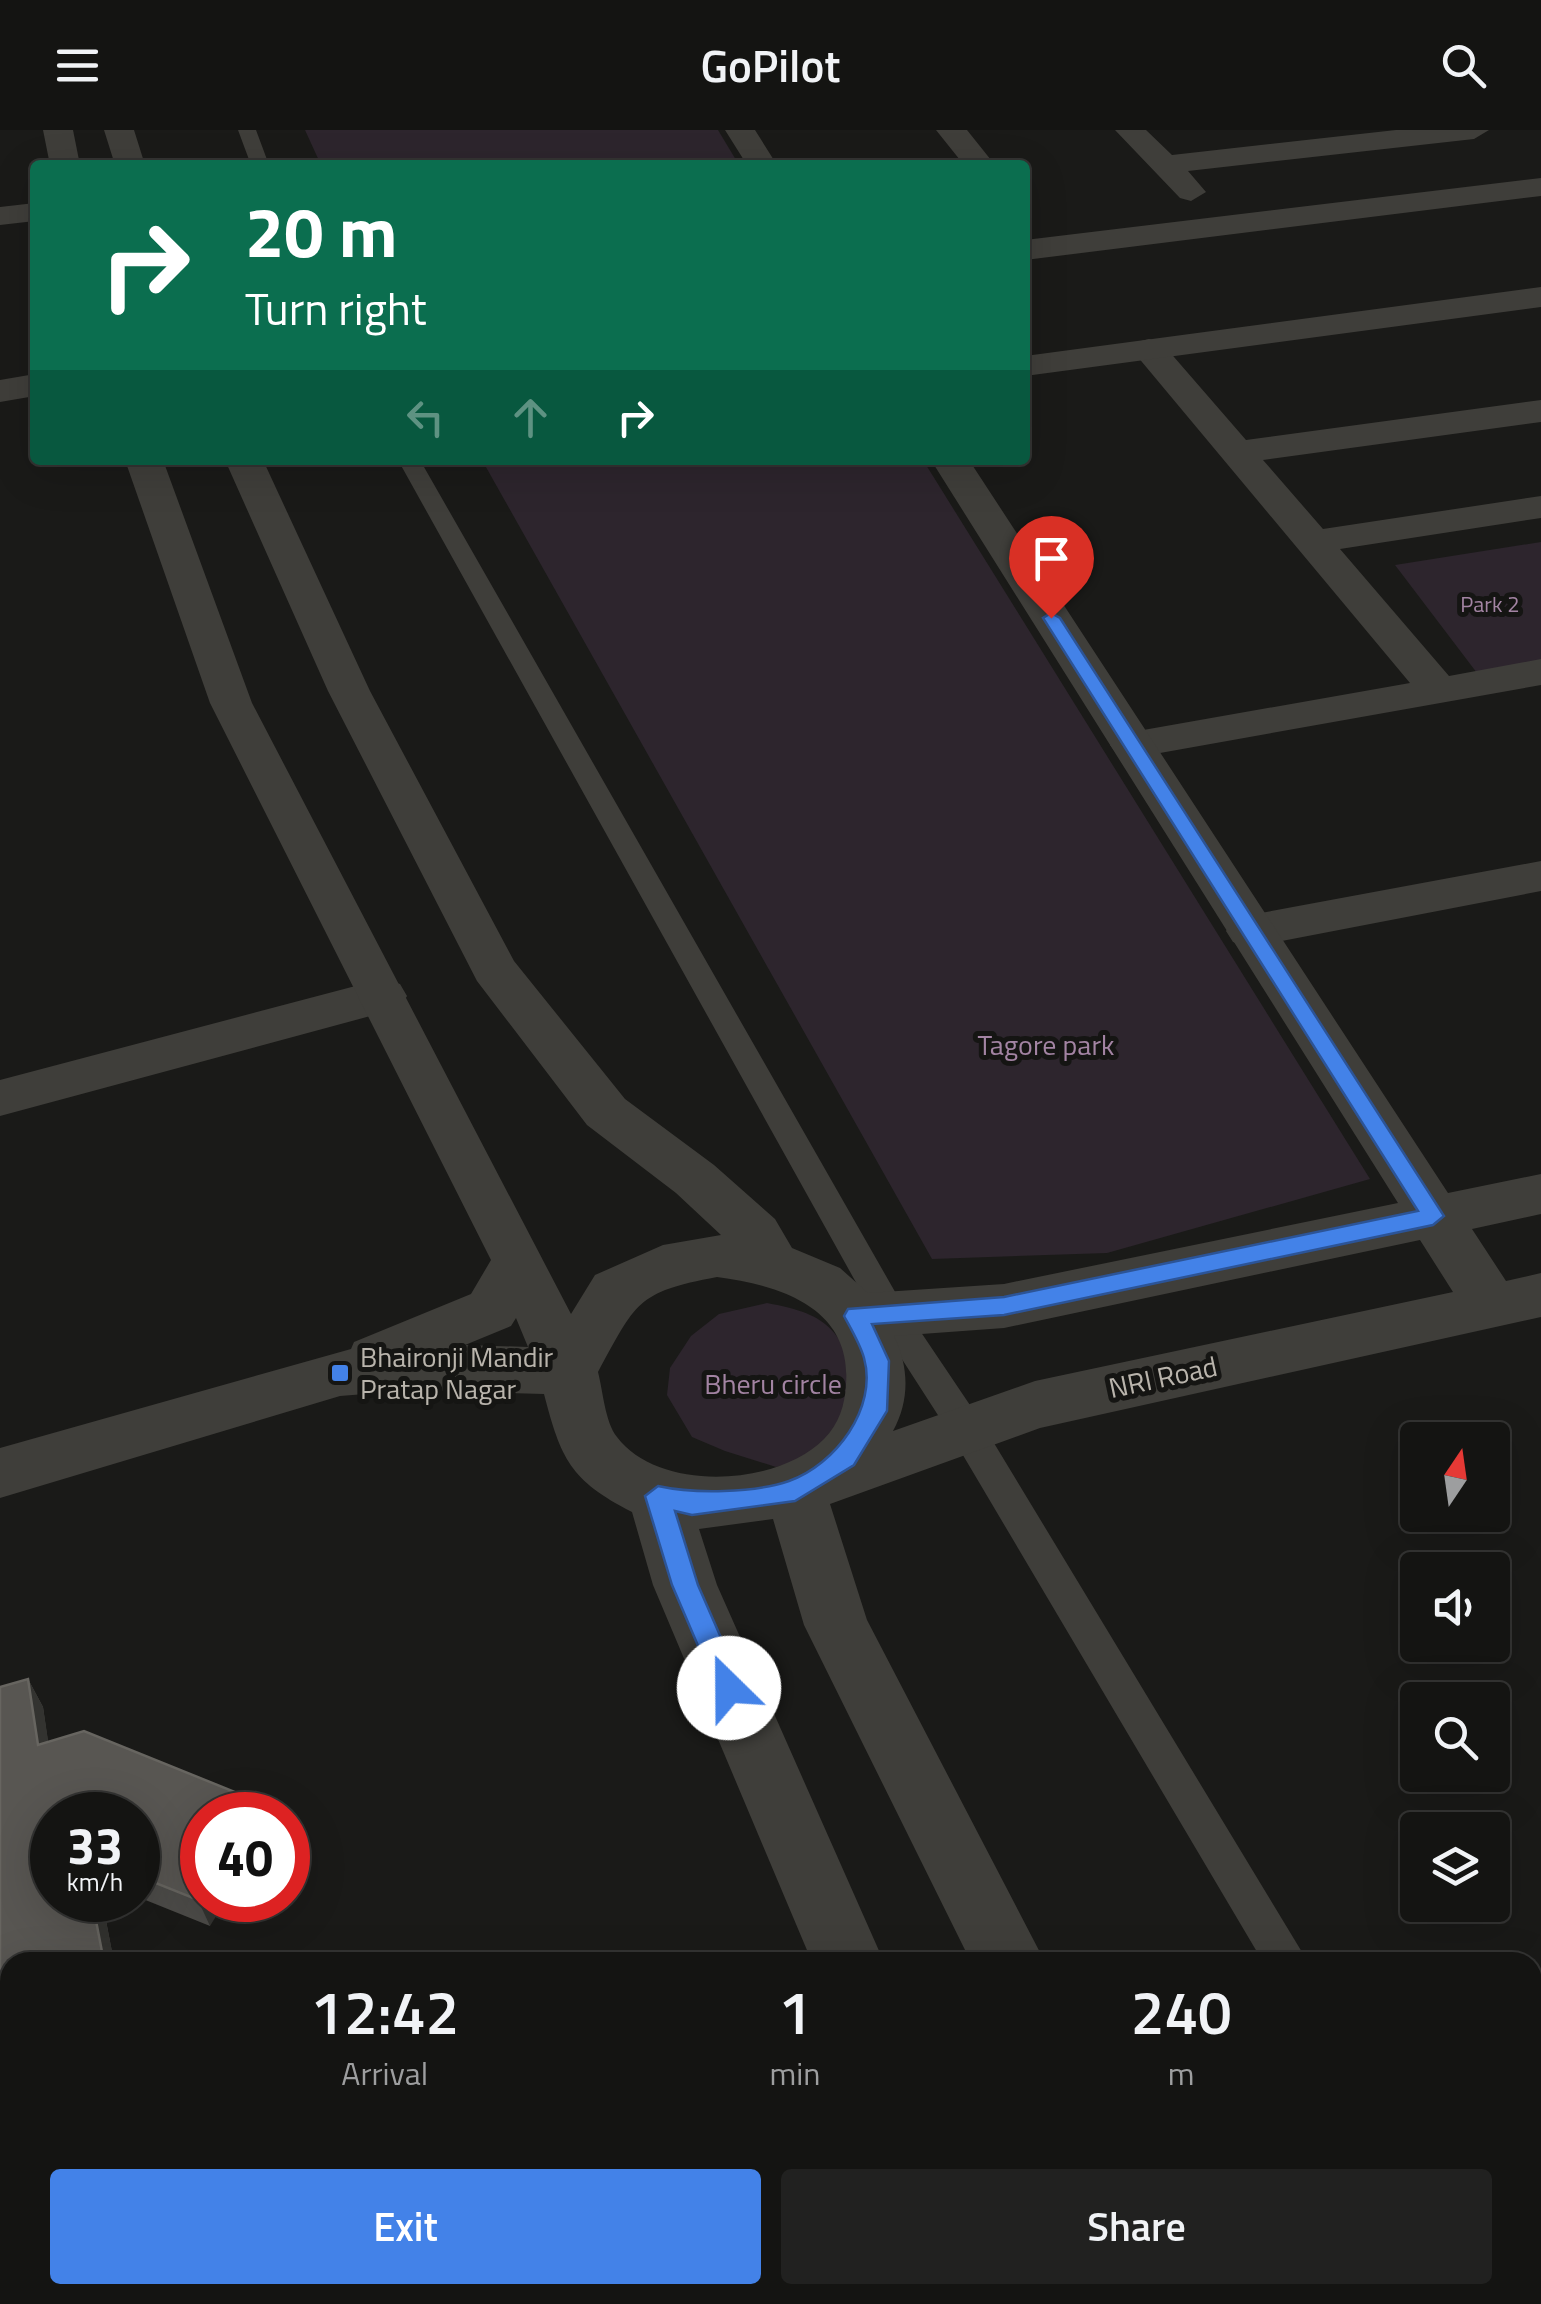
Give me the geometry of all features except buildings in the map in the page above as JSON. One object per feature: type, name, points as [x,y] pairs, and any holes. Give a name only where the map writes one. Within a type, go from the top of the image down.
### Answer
[{"type":"street","points":[[58,130],[64,160]]},
{"type":"street","points":[[119,130],[128,160]]},
{"type":"street","points":[[740,130],[759,160]]},
{"type":"street","points":[[950,130],[976,160]]},
{"type":"street","points":[[1130,130],[1225,226]]},
{"type":"street","points":[[1164,165],[1282,140],[1474,130]]},
{"type":"street","points":[[1037,249],[1541,187]]},
{"type":"street","points":[[0,216],[30,213]]},
{"type":"street","points":[[1030,365],[1541,297]]},
{"type":"street","points":[[1150,349],[1439,690]]},
{"type":"street","points":[[0,391],[29,363]]},
{"type":"street","points":[[1237,452],[1541,411]]},
{"type":"street","points":[[146,465],[230,704],[519,1261],[568,1372],[588,1448],[618,1476],[658,1496],[692,1504],[795,1491],[845,1457],[874,1411],[877,1361],[873,1314]]},
{"type":"street","points":[[246,465],[349,691],[494,969],[606,1112],[708,1190],[755,1234],[772,1263]]},
{"type":"street","points":[[953,465],[1433,1216],[1517,1300]]},
{"type":"street","points":[[1313,542],[1541,507]]},
{"type":"street","points":[[1132,745],[1541,672]]},
{"type":"street","points":[[1250,931],[1541,876]]},
{"type":"street","points":[[0,1098],[382,996]]},
{"type":"street","points":[[568,1372],[615,1290],[663,1266],[717,1256],[772,1263],[820,1283],[873,1314],[1004,1306],[1541,1194]]},
{"type":"street","points":[[0,1473],[340,1372],[492,1310],[519,1261]]},
{"type":"street","name":"NRI Road","points":[[795,1491],[1035,1405],[1517,1300]]},
{"type":"street","points":[[340,1372],[416,1366],[568,1372]]},
{"type":"street","points":[[795,1491],[836,1624],[1003,1952]]},
{"type":"street","points":[[658,1496],[685,1585],[844,1952]]},
{"type":"lane","points":[[247,130],[258,160]]},
{"type":"lane","points":[[412,465],[873,1314],[967,1430],[1281,1952]]},
{"type":"green space","points":[[305,130],[718,130],[736,160],[319,160]]},
{"type":"green space","name":"Tagore park","points":[[485,465],[926,465],[1370,1179],[1107,1253],[932,1259]]},
{"type":"green space","name":"Park 2","points":[[1541,542],[1541,662],[1477,673],[1395,565]]},
{"type":"green space","name":"Bheru circle","points":[[767,1303],[820,1320],[839,1339],[864,1389],[819,1457],[776,1467],[692,1437],[667,1395],[670,1368],[691,1336],[719,1314]]},
{"type":"place","name":"Bhaironji Mandir Pratap Nagar","points":[[340,1373]]},
{"type":"route","points":[[729,1688],[685,1585],[658,1496],[692,1504],[795,1491],[845,1457],[874,1411],[877,1361],[856,1316],[1004,1306],[1433,1216],[1051,618]]}]
